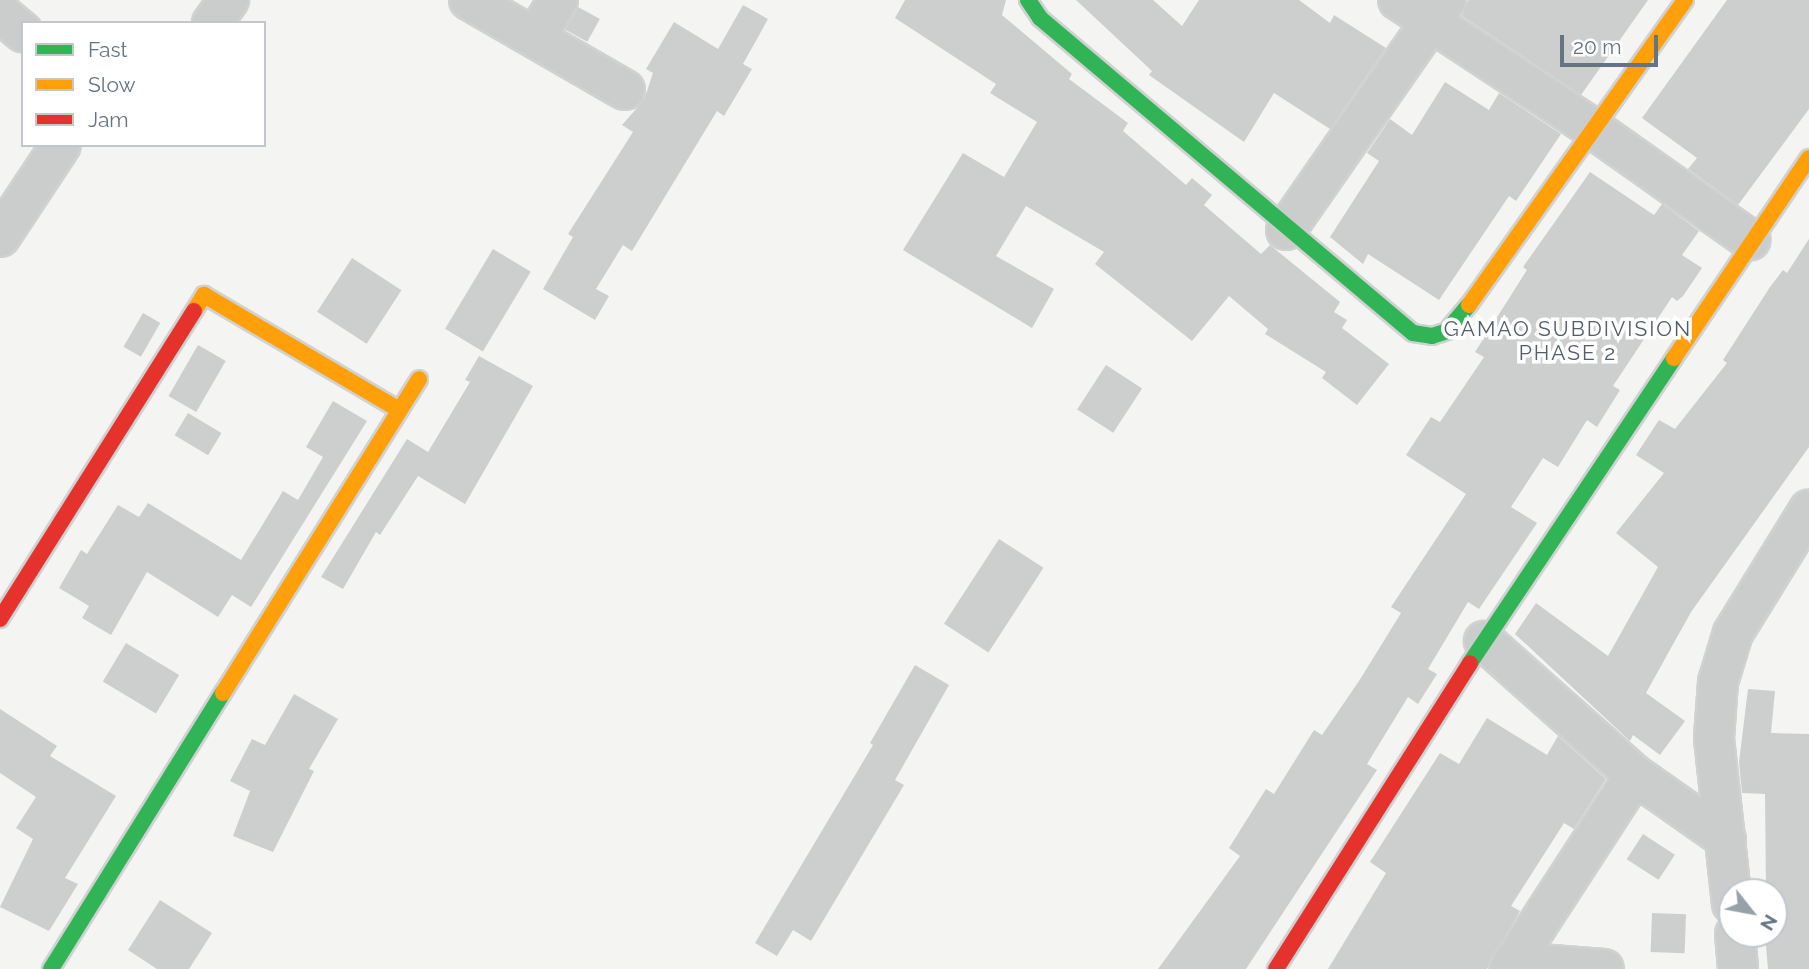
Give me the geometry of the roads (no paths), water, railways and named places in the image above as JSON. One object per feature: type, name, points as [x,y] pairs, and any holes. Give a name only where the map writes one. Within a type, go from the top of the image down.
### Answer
[{"type":"street","points":[[213,21],[229,0]]},
{"type":"street","points":[[470,0],[625,90]]},
{"type":"street","points":[[536,37],[558,0]]},
{"type":"street","points":[[1028,0],[1040,18],[1286,230],[1413,333],[1432,336],[1447,331],[1685,0]]},
{"type":"street","points":[[1398,0],[1438,11],[1592,128],[1750,240]]},
{"type":"street","points":[[1286,230],[1438,11]]},
{"type":"street","points":[[0,13],[21,30]]},
{"type":"street","points":[[0,237],[60,147]]},
{"type":"street","points":[[1276,969],[1484,641],[1750,240],[1809,158]]},
{"type":"street","points":[[0,619],[204,295],[399,411]]},
{"type":"street","points":[[51,969],[419,379]]},
{"type":"street","points":[[1730,878],[1714,738],[1718,682],[1734,634],[1809,510]]},
{"type":"street","points":[[1484,641],[1635,775],[1726,839]]},
{"type":"street","points":[[1511,966],[1635,775]]},
{"type":"street","points":[[1736,948],[1738,969]]},
{"type":"street","points":[[1511,966],[1604,969]]},
{"type":"district","name":"GAMAO SUBDIVISION PHASE 2","points":[[1568,341]]}]
